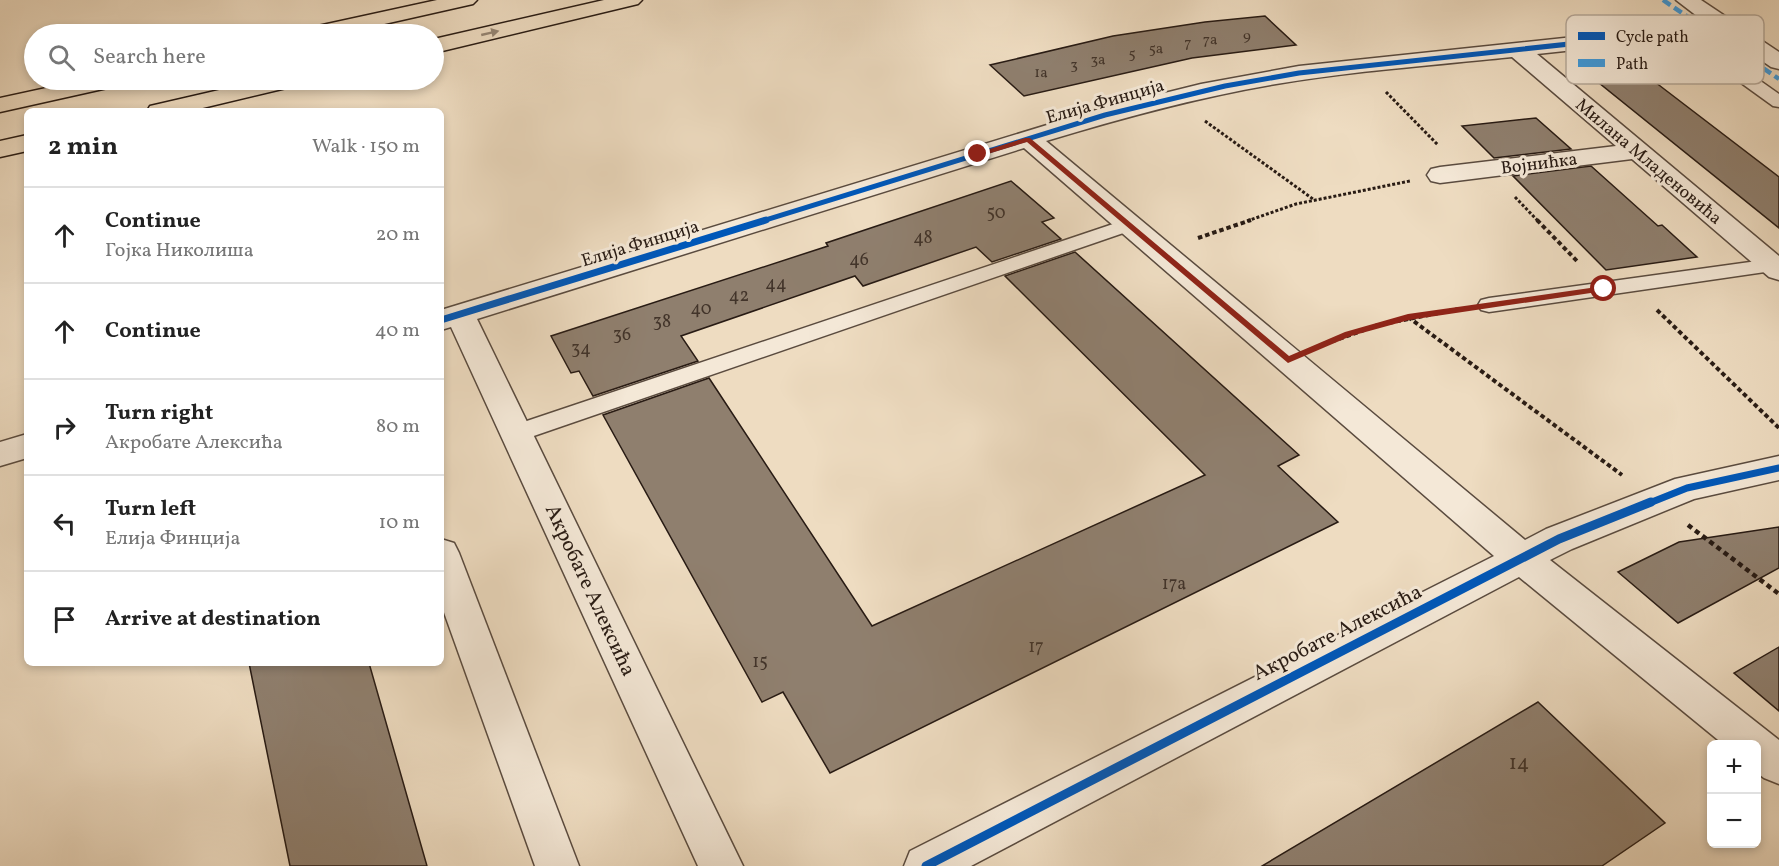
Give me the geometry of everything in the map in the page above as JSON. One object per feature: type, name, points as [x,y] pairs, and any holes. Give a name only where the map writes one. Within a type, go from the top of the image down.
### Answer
[{"type":"main road","points":[[357,24],[465,0]]},
{"type":"main road","points":[[444,44],[631,0]]},
{"type":"main road","points":[[0,105],[68,90]]},
{"type":"main road","points":[[172,108],[248,90]]},
{"type":"main road","points":[[0,149],[24,144]]},
{"type":"street","points":[[1687,0],[1710,15]]},
{"type":"street","name":"Елија Финција","points":[[450,317],[1171,96],[1231,83],[1361,66],[1566,46]]},
{"type":"street","name":"Милана Младеновића","points":[[1520,51],[1777,267]]},
{"type":"street","points":[[1764,52],[1779,62]]},
{"type":"street","points":[[1028,139],[1520,557],[1748,740]]},
{"type":"street","name":"Војнићка","points":[[1464,172],[1637,151]]},
{"type":"street","name":"Акробате Алексића","points":[[450,317],[518,433],[721,866]]},
{"type":"street","points":[[0,454],[24,447]]},
{"type":"street","name":"Акробате Алексића","points":[[926,866],[1520,557],[1656,500],[1724,479],[1779,468]]},
{"type":"street","points":[[444,561],[557,866]]},
{"type":"street","points":[[1761,751],[1779,765]]},
{"type":"lane","points":[[1754,84],[1779,102]]},
{"type":"lane","points":[[518,433],[1128,225]]},
{"type":"lane","points":[[1490,304],[1777,267]]},
{"type":"path","points":[[1361,66],[1464,172],[1604,289]]},
{"type":"path","points":[[1171,96],[1313,200]]},
{"type":"path","points":[[1161,252],[1266,213],[1313,200],[1464,172]]},
{"type":"path","points":[[1631,285],[1779,428]]},
{"type":"path","points":[[1288,360],[1348,334],[1408,317],[1490,304]]},
{"type":"path","points":[[1408,317],[1779,594]]},
{"type":"building","points":[[1265,16],[1296,45],[1192,58],[1024,96],[990,65],[1113,36],[1205,22]]},
{"type":"building","points":[[1600,84],[1658,84],[1779,177],[1779,228]]},
{"type":"building","points":[[1536,118],[1571,149],[1494,158],[1462,126]]},
{"type":"building","points":[[1591,166],[1658,226],[1662,225],[1697,257],[1606,270],[1513,176]]},
{"type":"building","points":[[1011,181],[1054,218],[1042,222],[1061,239],[992,262],[976,247],[863,286],[855,276],[681,336],[698,361],[593,396],[579,371],[571,373],[551,336],[828,246],[826,243]]},
{"type":"building","points":[[1075,252],[1299,455],[1278,466],[1338,522],[830,773],[783,692],[762,702],[603,415],[709,378],[872,626],[1205,475],[1005,276]]},
{"type":"building","points":[[1779,527],[1779,568],[1678,623],[1618,572],[1679,542]]},
{"type":"building","points":[[1779,647],[1779,711],[1734,673]]},
{"type":"building","points":[[250,666],[370,666],[427,866],[290,866]]},
{"type":"building","points":[[1538,702],[1665,823],[1602,866],[1262,866]]},
{"type":"marked path","points":[[1663,0],[1685,15]]},
{"type":"marked path","points":[[1764,69],[1779,79]]},
{"type":"cycle path","points":[[444,319],[1105,115],[1177,96],[1299,73],[1566,44]]},
{"type":"cycle path","points":[[926,866],[1559,539],[1687,488],[1779,468]]},
{"type":"route","points":[[978,154],[1028,139],[1288,360],[1348,334],[1408,317],[1604,289]]}]
